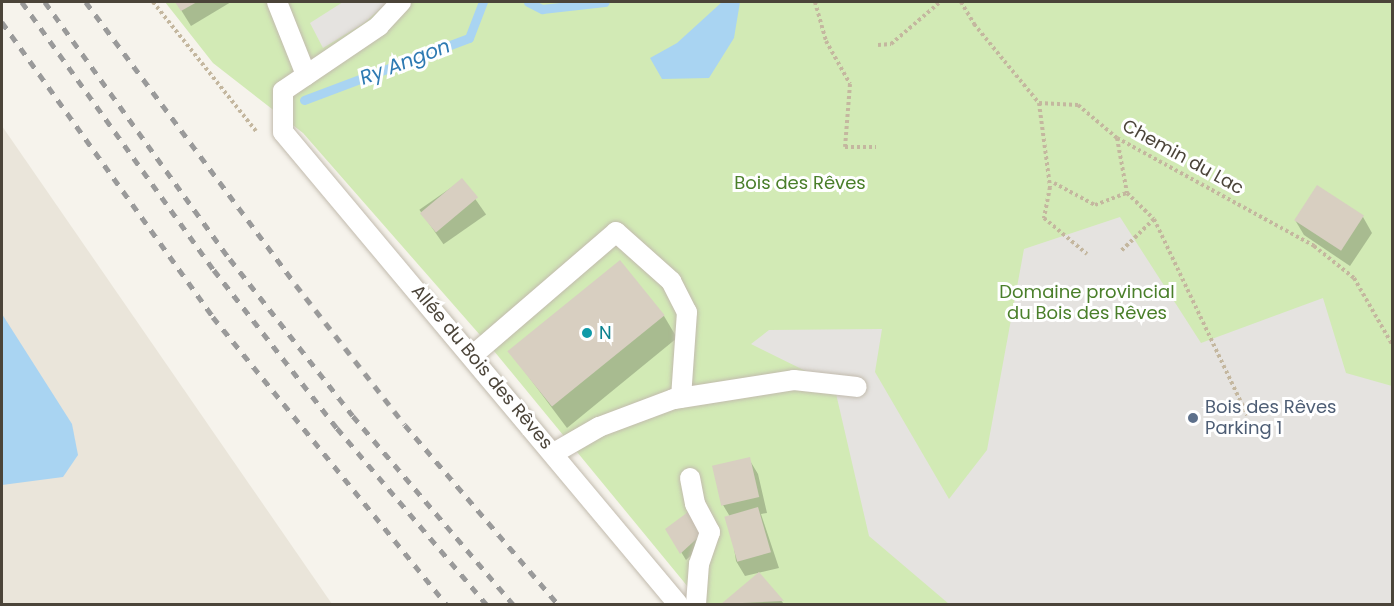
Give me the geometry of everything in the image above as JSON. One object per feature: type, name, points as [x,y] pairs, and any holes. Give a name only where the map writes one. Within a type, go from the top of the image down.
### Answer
[{"type":"lane","points":[[277,2],[306,75],[379,26],[401,2]]},
{"type":"lane","name":"Allée du Bois des Rêves","points":[[306,75],[283,91],[283,132],[554,453],[678,604]]},
{"type":"lane","points":[[472,356],[616,232],[671,281],[687,312],[681,398]]},
{"type":"lane","points":[[554,453],[599,427],[681,398],[794,380],[857,387]]},
{"type":"lane","points":[[690,478],[695,504],[710,532],[699,564],[696,604]]},
{"type":"path","points":[[815,2],[826,41],[850,84],[845,147],[876,147]]},
{"type":"path","points":[[878,45],[891,45],[940,2]]},
{"type":"path","points":[[961,2],[974,24],[1039,103],[1050,188],[1044,218],[1087,254]]},
{"type":"path","name":"Chemin du Lac","points":[[1039,103],[1078,105],[1117,138],[1314,246],[1354,278],[1392,344]]},
{"type":"path","points":[[1117,138],[1127,193],[1154,219],[1247,415]]},
{"type":"path","points":[[1054,183],[1095,205],[1127,193]]},
{"type":"path","points":[[1121,251],[1154,219]]},
{"type":"shaded area","points":[[343,2],[388,2],[364,23],[323,48],[310,23]]},
{"type":"shaded area","points":[[2,126],[332,604],[2,604]]},
{"type":"shaded area","name":"Bois des Rêves Parking 1","points":[[1120,217],[1201,343],[1323,298],[1346,373],[1392,386],[1392,604],[949,604],[869,536],[834,385],[751,344],[769,330],[882,329],[875,372],[949,499],[987,450],[1024,249]]},
{"type":"green space","name":"Domaine provincial du Bois des Rêves","points":[[165,2],[1392,2],[1392,604],[702,604],[494,351],[303,133],[213,63]]},
{"type":"water","points":[[722,2],[740,2],[734,38],[709,78],[662,79],[650,58],[677,43]]},
{"type":"water","points":[[2,314],[72,424],[78,455],[63,477],[2,485]]},
{"type":"building","points":[[175,2],[197,2],[181,11]]},
{"type":"building","points":[[462,178],[478,197],[436,233],[420,213]]},
{"type":"building","points":[[1317,185],[1364,215],[1341,251],[1294,220]]},
{"type":"building","name":"N","points":[[620,260],[665,315],[552,406],[507,351]]},
{"type":"building","points":[[750,457],[759,497],[721,506],[712,466]]},
{"type":"building","points":[[758,507],[771,552],[737,562],[724,517]]},
{"type":"building","points":[[688,512],[703,533],[680,554],[665,529]]},
{"type":"building","points":[[759,572],[784,601],[721,604]]},
{"type":"waterway","name":"Ry Angon","points":[[304,100],[469,38],[483,2]]},
{"type":"waterway","name":"Ry Angon","points":[[528,2],[542,9],[605,2]]},
{"type":"railway","points":[[22,2],[214,270],[337,428],[486,604]]},
{"type":"railway","points":[[45,2],[230,259],[353,416],[513,604]]},
{"type":"railway","points":[[86,2],[296,285],[405,425],[558,604]]},
{"type":"railway","points":[[2,22],[213,317],[446,604]]},
{"type":"place","name":"N","points":[[587,333]]},
{"type":"place","name":"Bois des Rêves Parking 1","points":[[1193,418]]},
{"type":"park label","name":"Bois des Rêves","points":[[800,183]]}]
